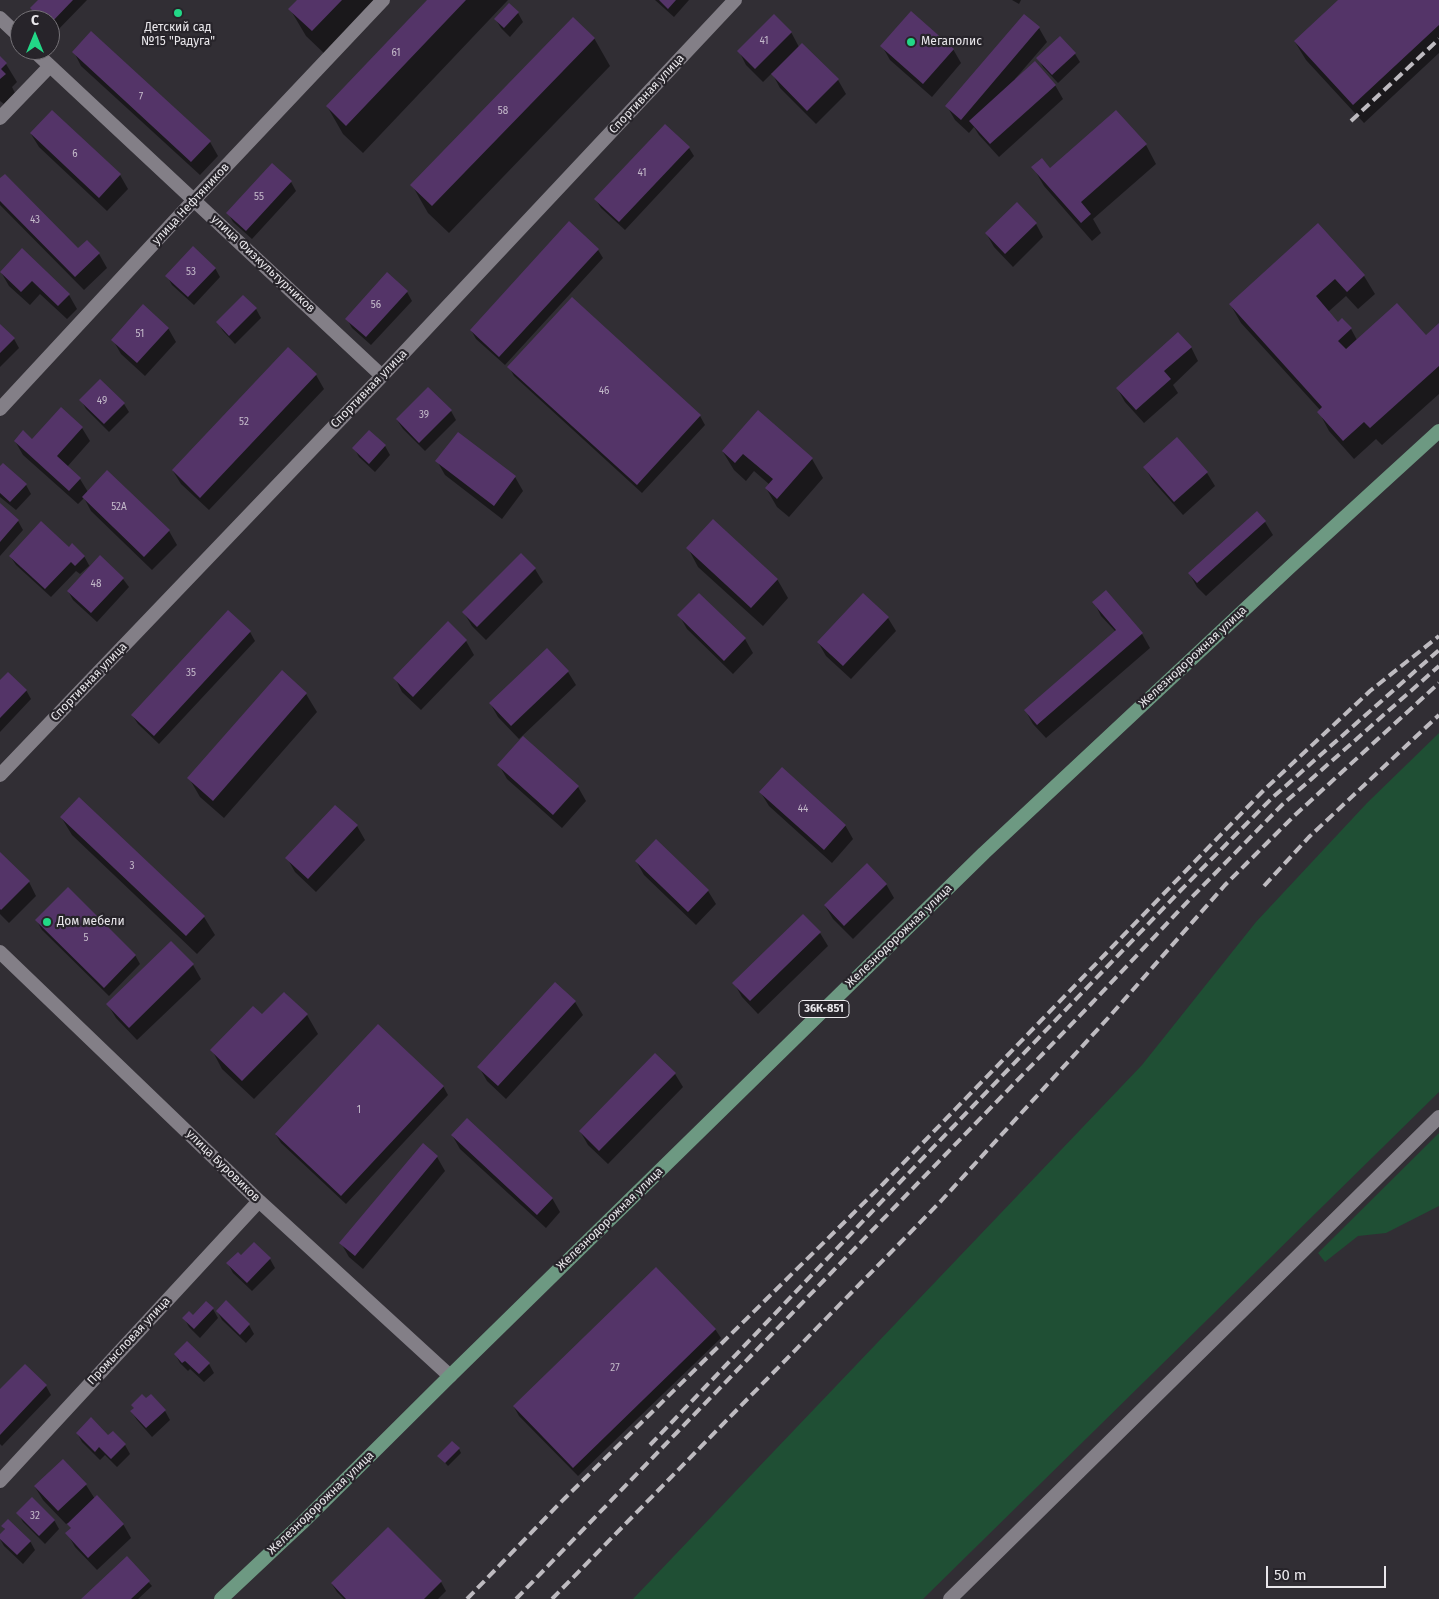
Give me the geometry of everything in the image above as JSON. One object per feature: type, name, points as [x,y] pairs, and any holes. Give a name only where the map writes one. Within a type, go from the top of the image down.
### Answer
[{"type":"main road","name":"Железнодорожная улица","points":[[221,1599],[302,1523],[984,853],[1289,568],[1439,431]]},
{"type":"street","name":"улица Нефтяников","points":[[0,409],[383,0]]},
{"type":"street","name":"Спортивная улица","points":[[0,775],[382,376],[735,0]]},
{"type":"street","points":[[0,18],[10,28]]},
{"type":"street","name":"улица Физкультурников","points":[[44,60],[382,376]]},
{"type":"street","points":[[0,118],[50,66]]},
{"type":"street","name":"улица Буровиков","points":[[0,952],[259,1201],[450,1376]]},
{"type":"street","points":[[950,1599],[1439,1117]]},
{"type":"street","name":"Промысловая улица","points":[[0,1481],[259,1201]]},
{"type":"green space","points":[[1439,733],[1439,1092],[923,1599],[633,1599],[1142,1065],[1256,922],[1367,803]]},
{"type":"green space","points":[[1439,1133],[1439,1206],[1386,1233],[1358,1236],[1325,1262],[1318,1253]]},
{"type":"building","points":[[38,0],[73,0],[60,14],[60,10],[32,10],[30,8]]},
{"type":"building","points":[[297,0],[342,0],[312,31],[288,9]]},
{"type":"building","points":[[427,0],[466,0],[346,126],[326,106]]},
{"type":"building","points":[[659,0],[676,0],[668,9]]},
{"type":"building","points":[[1338,0],[1439,0],[1439,25],[1353,105],[1294,41]]},
{"type":"building","points":[[509,3],[519,12],[504,28],[494,19]]},
{"type":"building","points":[[911,11],[954,49],[923,84],[880,46]]},
{"type":"building","points":[[774,14],[792,32],[755,69],[737,51]]},
{"type":"building","points":[[1024,14],[1040,27],[961,120],[945,106]]},
{"type":"building","points":[[573,17],[595,38],[432,206],[410,185]]},
{"type":"building","points":[[91,31],[211,141],[191,162],[72,52]]},
{"type":"building","points":[[1060,36],[1076,53],[1052,75],[1036,58]]},
{"type":"building","points":[[802,43],[839,79],[807,111],[771,74]]},
{"type":"building","points":[[0,56],[7,63],[1,69],[6,74],[0,79]]},
{"type":"building","points":[[1035,61],[1056,85],[990,144],[969,121]]},
{"type":"building","points":[[52,110],[121,174],[99,198],[30,133]]},
{"type":"building","points":[[1116,110],[1147,144],[1081,202],[1091,214],[1081,223],[1031,167],[1042,158],[1050,168]]},
{"type":"building","points":[[665,124],[690,147],[619,222],[594,199]]},
{"type":"building","points":[[272,163],[292,181],[246,231],[226,213]]},
{"type":"building","points":[[5,174],[78,248],[87,240],[100,253],[75,277],[0,201],[0,178]]},
{"type":"building","points":[[1017,202],[1037,223],[1005,254],[985,233]]},
{"type":"building","points":[[569,221],[599,249],[499,357],[470,330]]},
{"type":"building","points":[[1318,223],[1365,275],[1347,292],[1335,279],[1316,296],[1338,322],[1342,318],[1352,328],[1338,341],[1346,349],[1397,303],[1426,335],[1439,323],[1439,366],[1370,428],[1364,422],[1343,441],[1317,412],[1322,407],[1229,304]]},
{"type":"building","points":[[193,246],[216,268],[188,297],[165,276]]},
{"type":"building","points":[[22,248],[70,294],[58,306],[32,281],[21,292],[0,272]]},
{"type":"building","points":[[387,272],[408,291],[366,337],[345,319]]},
{"type":"building","points":[[243,295],[257,308],[229,336],[216,322]]},
{"type":"building","points":[[572,297],[701,415],[637,485],[507,367]]},
{"type":"building","points":[[143,304],[169,328],[137,363],[111,340]]},
{"type":"building","points":[[0,324],[15,338],[0,353]]},
{"type":"building","points":[[1178,332],[1192,347],[1164,371],[1171,379],[1136,410],[1116,388]]},
{"type":"building","points":[[288,347],[317,374],[200,498],[172,470]]},
{"type":"building","points":[[100,379],[125,403],[104,424],[79,400]]},
{"type":"building","points":[[428,387],[452,410],[419,443],[396,419]]},
{"type":"building","points":[[61,407],[83,427],[57,456],[81,478],[69,491],[14,441],[23,430],[32,439]]},
{"type":"building","points":[[758,410],[813,458],[777,499],[765,488],[773,479],[743,454],[735,463],[722,451]]},
{"type":"building","points":[[369,430],[386,445],[369,464],[352,448]]},
{"type":"building","points":[[458,432],[516,476],[494,506],[435,461]]},
{"type":"building","points":[[1177,437],[1208,472],[1174,502],[1143,467]]},
{"type":"building","points":[[3,463],[27,484],[10,502],[0,493],[0,466]]},
{"type":"building","points":[[107,470],[170,530],[144,557],[82,497]]},
{"type":"building","points":[[0,503],[19,520],[0,542]]},
{"type":"building","points":[[1257,511],[1266,521],[1197,583],[1188,573]]},
{"type":"building","points":[[713,519],[778,579],[751,608],[686,548]]},
{"type":"building","points":[[41,521],[69,547],[72,543],[85,556],[75,566],[71,562],[45,589],[9,556]]},
{"type":"building","points":[[521,553],[536,568],[477,627],[462,612]]},
{"type":"building","points":[[100,555],[124,578],[91,613],[67,591]]},
{"type":"building","points":[[1106,590],[1143,633],[1037,725],[1024,710],[1116,630],[1092,602]]},
{"type":"building","points":[[699,593],[746,638],[724,661],[677,615]]},
{"type":"building","points":[[863,593],[889,617],[843,666],[817,642]]},
{"type":"building","points":[[228,610],[251,631],[154,736],[131,715]]},
{"type":"building","points":[[448,621],[467,640],[413,697],[393,678]]},
{"type":"building","points":[[547,648],[569,671],[511,726],[489,703]]},
{"type":"building","points":[[282,670],[307,693],[213,801],[187,778]]},
{"type":"building","points":[[8,672],[27,690],[0,718],[0,680]]},
{"type":"building","points":[[523,736],[579,786],[553,815],[497,765]]},
{"type":"building","points":[[782,767],[846,825],[824,850],[759,792]]},
{"type":"building","points":[[79,797],[205,916],[186,936],[60,817]]},
{"type":"building","points":[[335,805],[358,825],[308,879],[285,858]]},
{"type":"building","points":[[656,839],[709,890],[688,912],[635,861]]},
{"type":"building","points":[[0,852],[30,881],[1,910],[0,909]]},
{"type":"building","points":[[867,863],[887,884],[844,926],[824,905]]},
{"type":"building","points":[[68,887],[136,955],[104,988],[35,920]]},
{"type":"building","points":[[803,914],[821,932],[750,1001],[732,983]]},
{"type":"building","points":[[171,941],[194,964],[129,1028],[106,1004]]},
{"type":"building","points":[[555,982],[576,1001],[498,1086],[477,1067]]},
{"type":"building","points":[[284,992],[308,1014],[242,1081],[210,1050],[253,1006],[262,1014]]},
{"type":"building","points":[[378,1024],[444,1086],[341,1196],[275,1134]]},
{"type":"building","points":[[655,1053],[676,1073],[599,1151],[579,1131]]},
{"type":"building","points":[[467,1118],[553,1198],[537,1215],[451,1135]]},
{"type":"building","points":[[423,1143],[438,1156],[355,1256],[339,1243]]},
{"type":"building","points":[[254,1242],[271,1258],[247,1283],[226,1263],[238,1252],[241,1255]]},
{"type":"building","points":[[656,1267],[716,1329],[573,1468],[513,1406]]},
{"type":"building","points":[[226,1300],[250,1324],[240,1335],[216,1311]]},
{"type":"building","points":[[206,1301],[214,1308],[194,1329],[182,1318],[189,1311],[193,1315]]},
{"type":"building","points":[[187,1341],[210,1363],[199,1374],[185,1361],[182,1363],[174,1354]]},
{"type":"building","points":[[25,1364],[47,1385],[0,1435],[0,1389]]},
{"type":"building","points":[[142,1394],[146,1398],[151,1394],[166,1410],[146,1428],[130,1411],[134,1408],[131,1405]]},
{"type":"building","points":[[91,1417],[108,1435],[113,1431],[126,1444],[111,1459],[99,1447],[95,1452],[76,1433]]},
{"type":"building","points":[[452,1441],[460,1448],[445,1463],[437,1456]]},
{"type":"building","points":[[63,1459],[87,1484],[58,1511],[34,1486]]},
{"type":"building","points":[[97,1495],[124,1524],[88,1558],[65,1533],[71,1528],[67,1524]]},
{"type":"building","points":[[32,1497],[55,1520],[39,1536],[16,1513]]},
{"type":"building","points":[[8,1519],[31,1541],[17,1555],[0,1539],[0,1534],[5,1529],[1,1526]]},
{"type":"building","points":[[388,1527],[442,1581],[424,1599],[346,1599],[331,1583]]},
{"type":"building","points":[[127,1556],[150,1581],[131,1599],[81,1599]]},
{"type":"railway","points":[[1351,121],[1439,39]]},
{"type":"railway","points":[[467,1599],[558,1505],[883,1184],[1264,790],[1370,691],[1439,636]]},
{"type":"railway","points":[[650,1445],[924,1157],[1272,798],[1439,650]]},
{"type":"railway","points":[[516,1599],[1282,805],[1439,666]]},
{"type":"railway","points":[[552,1599],[941,1201],[1109,1017],[1225,885],[1294,816],[1439,683]]},
{"type":"railway","points":[[1264,886],[1309,837],[1439,715]]},
{"type":"place","name":"Детский сад №15 \"Радуга\"","points":[[178,13]]},
{"type":"place","name":"Мегаполис","points":[[911,42]]},
{"type":"place","name":"Дом мебели","points":[[47,922]]}]
